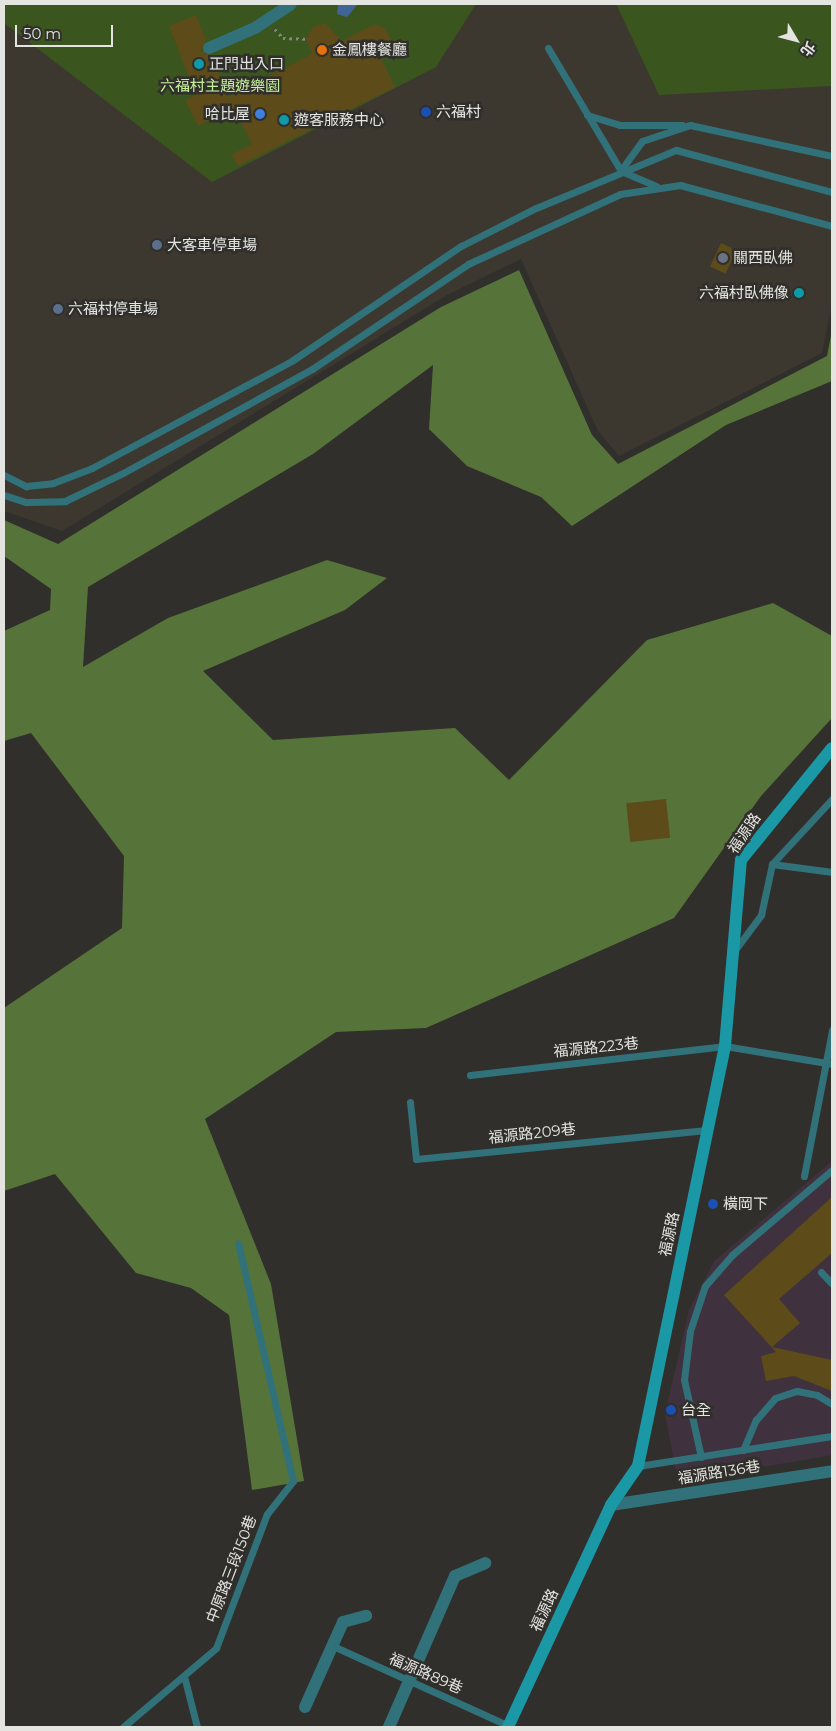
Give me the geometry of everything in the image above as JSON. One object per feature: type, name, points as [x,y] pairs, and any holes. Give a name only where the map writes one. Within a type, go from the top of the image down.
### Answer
[{"type":"street","points":[[209,48],[267,21],[291,4]]},
{"type":"street","name":"福源路","points":[[509,1726],[610,1504],[638,1466],[725,1046],[741,860],[832,748]]},
{"type":"street","name":"福源路136巷","points":[[610,1504],[832,1471]]},
{"type":"street","points":[[389,1727],[455,1576],[485,1563]]},
{"type":"street","points":[[305,1707],[342,1622],[366,1616]]},
{"type":"lane","points":[[548,48],[620,171],[656,186]]},
{"type":"lane","points":[[587,114],[620,125],[690,125],[832,156]]},
{"type":"lane","points":[[620,171],[642,141],[690,125]]},
{"type":"lane","points":[[4,475],[26,486],[53,482],[92,468],[293,360],[461,246],[620,171],[676,150],[832,192]]},
{"type":"lane","points":[[4,495],[26,502],[65,501],[312,369],[468,264],[620,194],[656,186],[680,185],[832,226]]},
{"type":"lane","points":[[733,953],[761,916],[772,864],[832,799]]},
{"type":"lane","points":[[772,864],[832,872]]},
{"type":"lane","points":[[804,1176],[830,1064],[832,1030]]},
{"type":"lane","name":"福源路223巷","points":[[470,1075],[725,1046],[830,1064]]},
{"type":"lane","name":"福源路209巷","points":[[410,1102],[416,1159],[707,1130]]},
{"type":"lane","points":[[701,1457],[684,1380],[690,1332],[705,1286],[732,1255],[832,1170]]},
{"type":"lane","name":"中原路三段150巷","points":[[123,1727],[216,1648],[267,1514],[293,1481],[238,1243]]},
{"type":"lane","points":[[821,1272],[832,1284]]},
{"type":"lane","points":[[743,1450],[756,1420],[775,1398],[796,1391],[818,1395],[832,1404]]},
{"type":"lane","points":[[638,1466],[832,1436]]},
{"type":"lane","name":"福源路89巷","points":[[332,1646],[509,1726]]},
{"type":"lane","points":[[184,1676],[196,1727]]},
{"type":"path","points":[[267,21],[283,38],[306,40]]},
{"type":"shaded area","points":[[4,4],[832,4],[832,304],[822,353],[619,456],[598,431],[521,259],[447,295],[62,531],[4,511]]},
{"type":"shaded area","points":[[832,1161],[832,1455],[678,1482],[665,1414],[689,1310],[714,1261]]},
{"type":"green space","name":"六福村主題遊樂園","points":[[4,4],[476,4],[436,67],[212,182],[4,23]]},
{"type":"green space","points":[[616,4],[832,4],[832,86],[659,95]]},
{"type":"green space","points":[[519,270],[592,435],[618,464],[827,356],[832,330],[832,381],[726,425],[572,526],[541,497],[467,466],[429,429],[433,365],[313,454],[88,587],[83,667],[168,618],[327,560],[387,578],[345,610],[203,671],[273,740],[455,728],[509,780],[647,640],[773,603],[832,636],[832,718],[761,796],[674,918],[426,1028],[336,1032],[205,1119],[271,1284],[304,1481],[252,1490],[229,1315],[191,1288],[136,1273],[55,1174],[4,1191],[4,1008],[122,928],[124,856],[31,733],[4,741],[4,631],[50,610],[51,589],[4,556],[4,520],[58,544],[441,307]]},
{"type":"water","points":[[338,4],[358,4],[347,17],[337,14]]},
{"type":"building","name":"遊客服務中心","points":[[196,15],[206,40],[201,51],[212,56],[228,97],[312,54],[306,39],[313,27],[325,23],[342,41],[374,24],[385,28],[395,47],[379,54],[395,87],[238,166],[232,154],[252,144],[234,109],[198,126],[185,100],[196,95],[169,26]]},
{"type":"building","name":"關西臥佛","points":[[721,243],[736,250],[725,274],[710,267]]},
{"type":"building","points":[[666,799],[670,838],[630,842],[626,803]]},
{"type":"building","points":[[832,1197],[832,1253],[779,1299],[800,1323],[772,1347],[832,1360],[832,1391],[794,1376],[766,1381],[761,1356],[776,1352],[724,1295]]},
{"type":"place","name":"金鳳樓餐廳","points":[[322,50]]},
{"type":"place","name":"正門出入口","points":[[199,64]]},
{"type":"place","name":"六福村","points":[[426,112]]},
{"type":"place","name":"哈比屋","points":[[260,114]]},
{"type":"place","name":"遊客服務中心","points":[[284,120]]},
{"type":"place","name":"大客車停車場","points":[[157,245]]},
{"type":"place","name":"關西臥佛","points":[[723,258]]},
{"type":"place","name":"六福村臥佛像","points":[[799,293]]},
{"type":"place","name":"六福村停車場","points":[[58,309]]},
{"type":"place","name":"橫岡下","points":[[713,1204]]},
{"type":"place","name":"台全","points":[[671,1410]]}]
